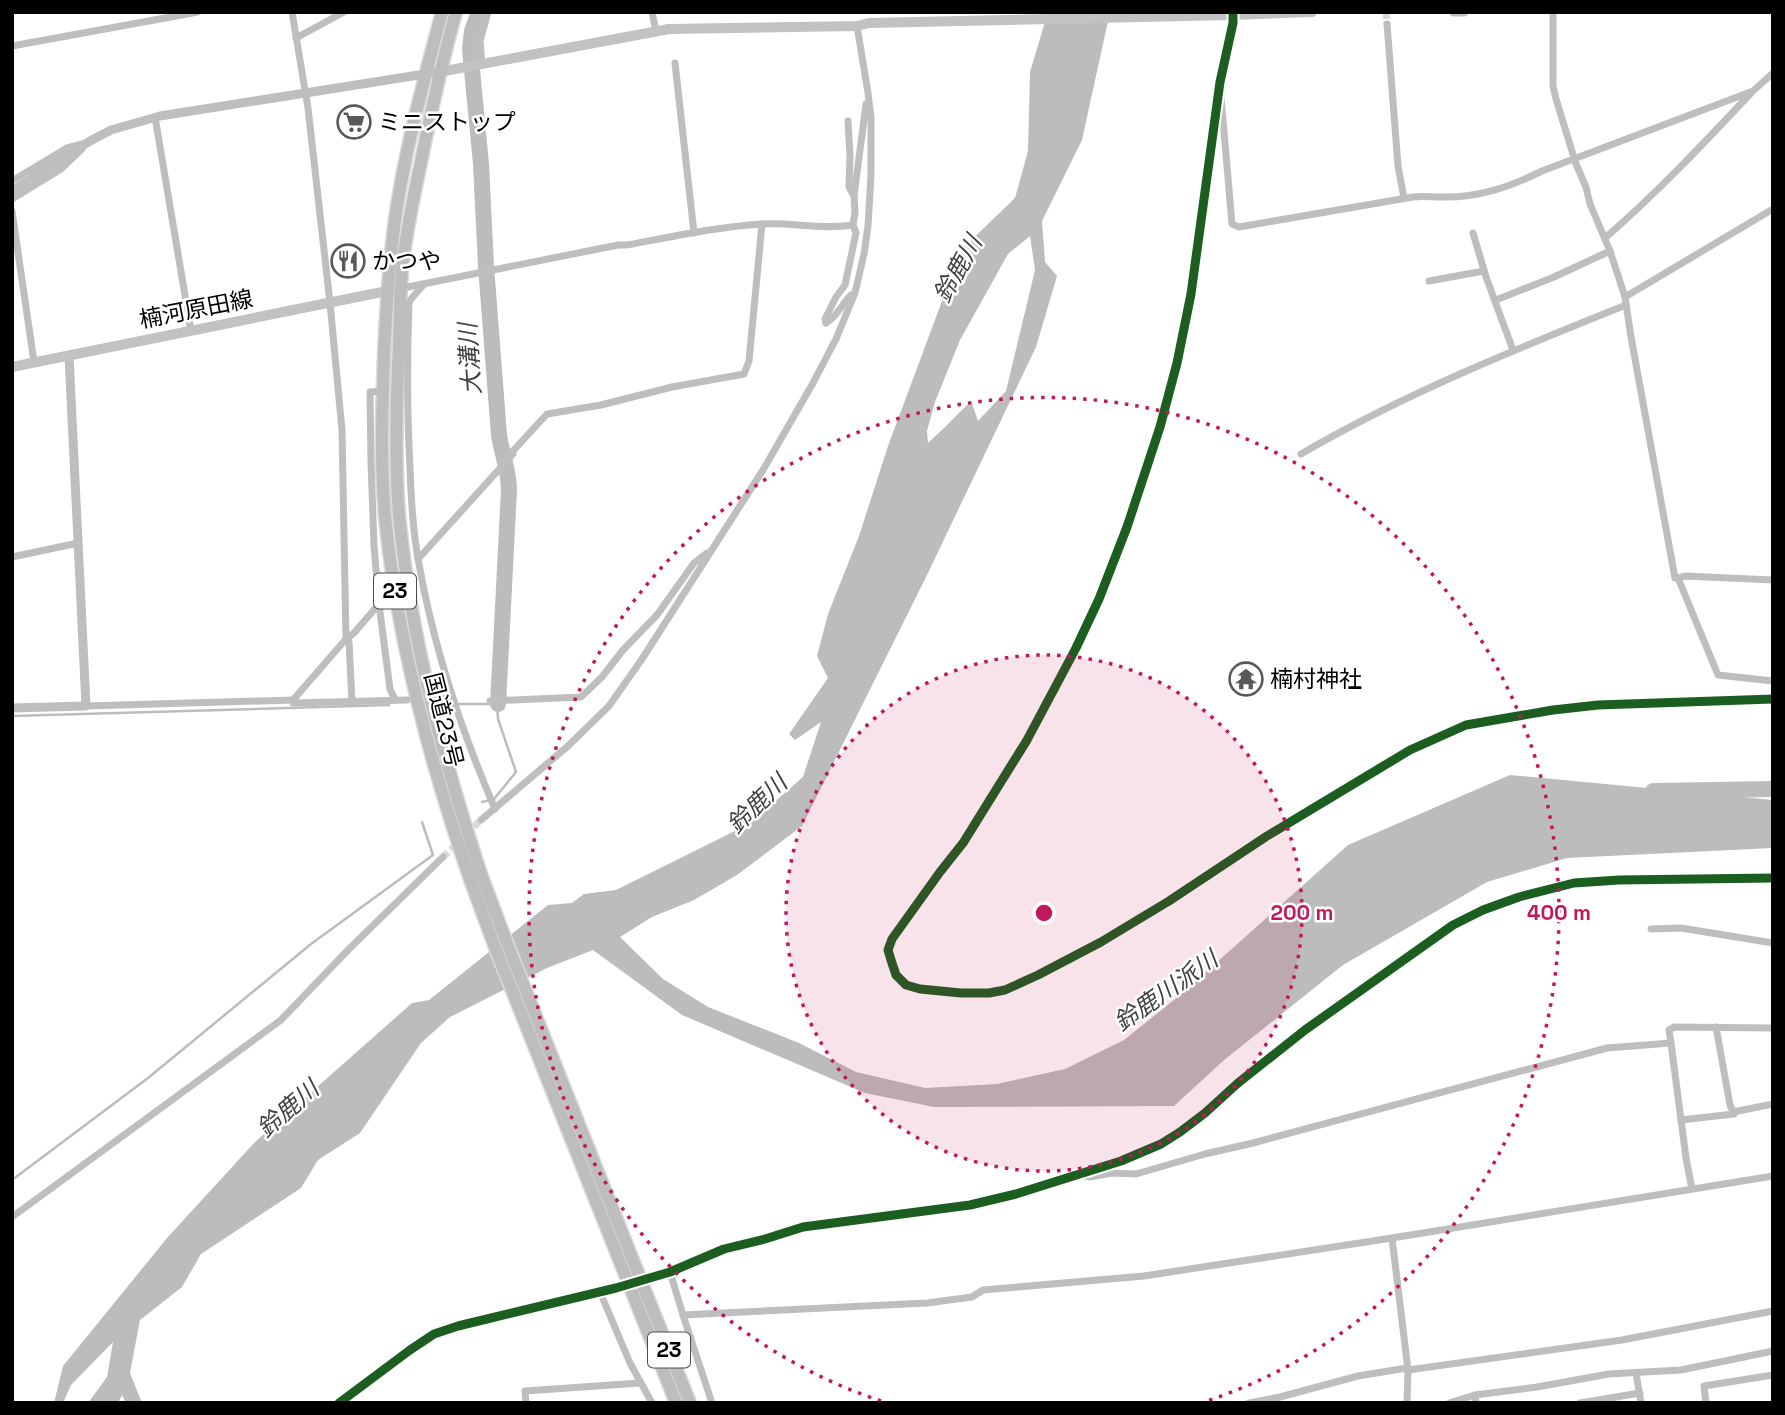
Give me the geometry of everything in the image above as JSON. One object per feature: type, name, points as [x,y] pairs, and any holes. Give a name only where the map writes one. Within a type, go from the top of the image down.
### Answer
[{"type":"highway","name":"国道23号","points":[[442,12],[400,185],[387,291],[381,424],[386,523],[400,622],[430,754],[449,818],[508,946],[642,1300],[676,1403]]},
{"type":"highway","name":"国道23号","points":[[456,12],[440,71],[403,261],[396,451],[399,515],[412,616],[432,709],[461,812],[476,879]]},
{"type":"highway","name":"国道23号","points":[[642,1300],[690,1403]]},
{"type":"main road","points":[[425,74],[656,31],[1312,12]]},
{"type":"main road","name":"楠河原田線","points":[[12,367],[387,291]]},
{"type":"street","points":[[12,46],[198,12]]},
{"type":"street","points":[[292,12],[305,93],[342,430],[346,639],[349,642],[352,702]]},
{"type":"street","points":[[481,64],[480,41],[488,12]]},
{"type":"street","points":[[652,12],[656,31]]},
{"type":"street","points":[[1454,12],[1464,12]]},
{"type":"street","points":[[1553,12],[1553,86],[1590,204],[1610,251],[1626,301],[1675,578],[1678,578],[1718,674],[1773,681]]},
{"type":"street","points":[[296,37],[341,13]]},
{"type":"street","points":[[1232,14],[1233,23],[1220,82],[1191,294],[1177,363],[1160,427],[1127,527],[1099,599],[1076,648],[1027,740],[963,843],[892,939],[888,950],[896,975],[906,985],[930,990],[961,993],[1004,990],[1101,942],[1267,836],[1410,750],[1466,725],[1598,705],[1773,699]]},
{"type":"street","points":[[1387,24],[1398,166],[1405,198]]},
{"type":"street","points":[[481,820],[568,747],[609,706],[763,470],[836,339],[855,293],[869,226],[872,137],[857,26]]},
{"type":"street","points":[[675,64],[694,233]]},
{"type":"street","points":[[1605,238],[1674,175],[1773,73]]},
{"type":"street","points":[[12,191],[111,130],[155,117],[425,74]]},
{"type":"street","points":[[1220,82],[1233,224],[1239,227],[1419,196],[1438,198],[1489,193],[1753,91]]},
{"type":"street","points":[[855,293],[826,323],[830,308],[845,285],[856,233],[852,225],[854,196],[868,93]]},
{"type":"street","points":[[155,117],[191,331]]},
{"type":"street","points":[[848,121],[849,187],[854,196]]},
{"type":"street","points":[[12,181],[67,148],[90,141]]},
{"type":"street","points":[[12,199],[61,169],[90,141]]},
{"type":"street","points":[[1301,454],[1407,399],[1626,301],[1773,209]]},
{"type":"street","points":[[12,211],[34,362]]},
{"type":"street","points":[[418,559],[547,414],[744,374],[749,361],[762,224]]},
{"type":"street","points":[[387,291],[618,245],[694,233],[762,224],[838,227],[852,225]]},
{"type":"street","points":[[1473,233],[1513,350]]},
{"type":"street","points":[[1496,300],[1610,251]]},
{"type":"street","points":[[1429,281],[1484,271]]},
{"type":"street","points":[[424,284],[409,303],[407,374],[412,505],[418,559],[452,699],[494,807]]},
{"type":"street","points":[[69,356],[86,706]]},
{"type":"street","points":[[383,391],[370,392],[374,534],[379,604],[390,689],[396,700]]},
{"type":"street","points":[[12,557],[78,543]]},
{"type":"street","points":[[491,701],[581,696],[602,677],[623,650],[657,615],[694,563],[711,551]]},
{"type":"street","points":[[1678,578],[1685,576],[1773,580]]},
{"type":"street","points":[[293,700],[379,604]]},
{"type":"street","points":[[436,698],[452,699]]},
{"type":"street","points":[[12,708],[293,700],[293,703],[407,700]]},
{"type":"street","points":[[12,1217],[281,1020],[443,857]]},
{"type":"street","points":[[655,1276],[724,1249],[803,1227],[970,1205],[1016,1194],[1131,1157],[1161,1144],[1205,1113],[1305,1030],[1453,925],[1519,897],[1574,883],[1773,877]]},
{"type":"street","points":[[1651,929],[1681,928],[1773,943]]},
{"type":"street","points":[[1692,1189],[1669,1030],[1674,1027],[1773,1028]]},
{"type":"street","points":[[1716,1027],[1733,1112]]},
{"type":"street","points":[[1078,1175],[1090,1178],[1112,1173],[1136,1174],[1607,1048],[1671,1043]]},
{"type":"street","points":[[1681,1120],[1734,1114],[1733,1112],[1773,1104]]},
{"type":"street","points":[[683,1315],[927,1303],[972,1297],[984,1290],[1144,1276],[1773,1176]]},
{"type":"street","points":[[1392,1238],[1408,1369],[1407,1403]]},
{"type":"street","points":[[670,1272],[712,1403]]},
{"type":"street","points":[[339,1403],[435,1334],[616,1288]]},
{"type":"street","points":[[600,1292],[640,1383],[652,1403]]},
{"type":"street","points":[[1249,1403],[1358,1376],[1622,1340],[1773,1311]]},
{"type":"street","points":[[1448,1403],[1609,1374],[1681,1370],[1773,1351]]},
{"type":"street","points":[[1636,1373],[1641,1403]]},
{"type":"street","points":[[1706,1403],[1703,1386],[1773,1375]]},
{"type":"street","points":[[526,1403],[525,1391],[640,1383]]},
{"type":"street","points":[[1580,1403],[1640,1393]]},
{"type":"water","name":"鈴鹿川","points":[[1048,12],[1110,12],[1082,140],[1042,221],[1045,262],[1057,276],[1036,347],[926,577],[802,826],[737,875],[694,900],[652,917],[620,937],[663,979],[708,1007],[799,1043],[856,1072],[925,1088],[997,1084],[1065,1069],[1124,1040],[1179,996],[1348,845],[1510,775],[1773,800],[1773,848],[1567,858],[1487,882],[1343,965],[1223,1061],[1174,1106],[934,1107],[865,1093],[682,1015],[593,950],[547,968],[450,1017],[421,1043],[360,1133],[318,1160],[301,1188],[201,1254],[182,1287],[140,1320],[130,1373],[142,1403],[126,1403],[122,1395],[118,1403],[88,1403],[107,1377],[113,1342],[71,1385],[63,1403],[54,1403],[63,1366],[167,1238],[255,1142],[412,1003],[429,1000],[548,905],[572,903],[584,894],[616,890],[749,824],[803,777],[821,722],[795,740],[789,734],[828,678],[817,656],[828,614],[859,536],[888,446],[961,250],[1015,198],[1028,151],[1030,72]],"holes":[[[1030,236],[1035,270],[1006,391],[978,421],[971,401],[928,443],[927,431],[935,402],[960,340],[1008,254]]]},
{"type":"waterway","name":"大溝川","points":[[479,12],[472,31],[470,49],[481,164],[499,435],[509,490],[498,704]]},
{"type":"waterway","points":[[438,705],[452,704]]},
{"type":"waterway","points":[[458,704],[490,704]]},
{"type":"waterway","points":[[482,802],[494,799],[516,772],[498,719],[497,704]]},
{"type":"waterway","points":[[12,716],[389,705]]},
{"type":"waterway","name":"鈴鹿川派川","points":[[1653,791],[1773,789]]},
{"type":"waterway","points":[[12,1180],[148,1078],[311,944],[433,855],[422,822]]},
{"type":"tunnel","points":[[1386,12],[1387,24]]},
{"type":"tunnel","points":[[466,834],[481,820]]},
{"type":"tunnel","points":[[443,857],[458,843]]},
{"type":"cycle path","points":[[1233,12],[1220,82],[1191,294],[1177,363],[1160,427],[1127,527],[1099,599],[1076,648],[1027,740],[963,843],[892,939],[888,950],[896,975],[906,985],[920,989],[961,993],[1005,990],[1101,942],[1267,836],[1410,750],[1466,725],[1598,705],[1773,699]]},
{"type":"cycle path","points":[[339,1403],[434,1334],[458,1326],[616,1288],[670,1272],[724,1249],[803,1227],[970,1205],[1016,1194],[1121,1161],[1161,1144],[1205,1113],[1305,1030],[1453,925],[1483,910],[1519,897],[1574,883],[1773,878]]},
{"type":"place","name":"ミニストップ","points":[[354,122]]},
{"type":"place","name":"かつや","points":[[348,261]]},
{"type":"place","name":"楠村神社","points":[[1246,679]]}]
